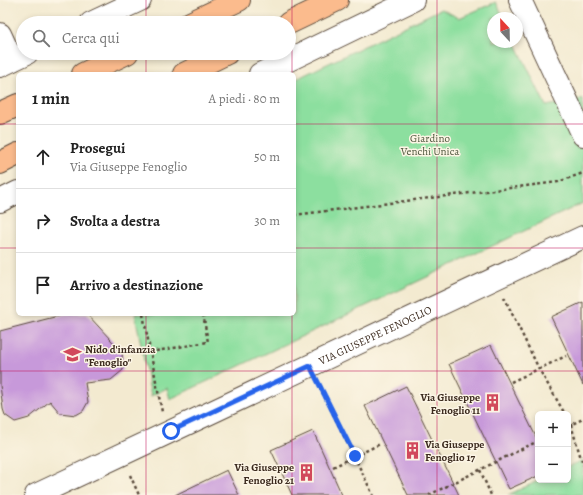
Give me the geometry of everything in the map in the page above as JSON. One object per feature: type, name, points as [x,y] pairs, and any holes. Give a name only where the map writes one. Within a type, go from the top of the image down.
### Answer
[{"type":"main road","points":[[205,16],[239,0]]},
{"type":"main road","points":[[296,20],[337,0]]},
{"type":"main road","points":[[87,72],[112,60]]},
{"type":"main road","points":[[188,72],[213,60]]},
{"type":"main road","points":[[0,113],[16,106]]},
{"type":"main road","points":[[0,163],[16,155]]},
{"type":"street","points":[[106,16],[140,0]]},
{"type":"street","points":[[296,56],[413,0]]},
{"type":"street","points":[[520,0],[583,135]]},
{"type":"street","points":[[0,34],[13,60]]},
{"type":"street","points":[[296,48],[312,48]]},
{"type":"street","points":[[264,72],[288,60]]},
{"type":"street","points":[[0,201],[16,193]]},
{"type":"street","name":"VIA GIUSEPPE FENOGLIO","points":[[36,495],[583,237]]},
{"type":"path","points":[[296,215],[558,182],[583,173]]},
{"type":"path","points":[[495,278],[539,369],[563,411]]},
{"type":"path","points":[[143,316],[160,406],[171,431]]},
{"type":"path","points":[[150,352],[208,342],[203,316]]},
{"type":"path","points":[[511,382],[566,356]]},
{"type":"path","points":[[310,366],[374,495]]},
{"type":"path","points":[[583,419],[572,425],[583,464]]},
{"type":"path","points":[[429,495],[535,442]]},
{"type":"path","points":[[334,467],[380,444]]},
{"type":"path","points":[[480,470],[491,495]]},
{"type":"green space","name":"Giardino Venchi Unica","points":[[496,2],[501,12],[487,12],[487,48],[518,48],[546,106],[583,99],[583,203],[170,399],[167,388],[151,396],[135,316],[296,316],[296,79],[441,9],[459,18]]},
{"type":"green space","points":[[583,460],[583,495],[508,495],[535,482],[571,483],[571,466]]},
{"type":"building","points":[[583,302],[583,385],[551,317]]},
{"type":"building","points":[[58,316],[89,316],[122,352],[123,370],[111,380],[85,383],[88,402],[83,411],[76,415],[60,413],[50,401],[29,418],[15,422],[5,415],[3,409],[0,385],[0,331]]},
{"type":"building","name":"Via Giuseppe Fenoglio 11","points":[[491,345],[535,435],[535,477],[509,489],[449,364]]},
{"type":"building","name":"Via Giuseppe Fenoglio 17","points":[[406,386],[459,495],[408,495],[365,406]]},
{"type":"building","name":"Via Giuseppe Fenoglio 21","points":[[313,431],[342,495],[292,495],[271,450]]},
{"type":"building","points":[[227,470],[239,495],[175,495]]},
{"type":"place","name":"Nido d'infanzia \"Fenoglio\"","points":[[72,355]]},
{"type":"place","name":"Via Giuseppe Fenoglio 11","points":[[493,403]]},
{"type":"place","name":"Via Giuseppe Fenoglio 17","points":[[412,450]]},
{"type":"place","name":"Via Giuseppe Fenoglio 21","points":[[307,473]]},
{"type":"route","points":[[171,431],[310,366],[355,456]]}]
